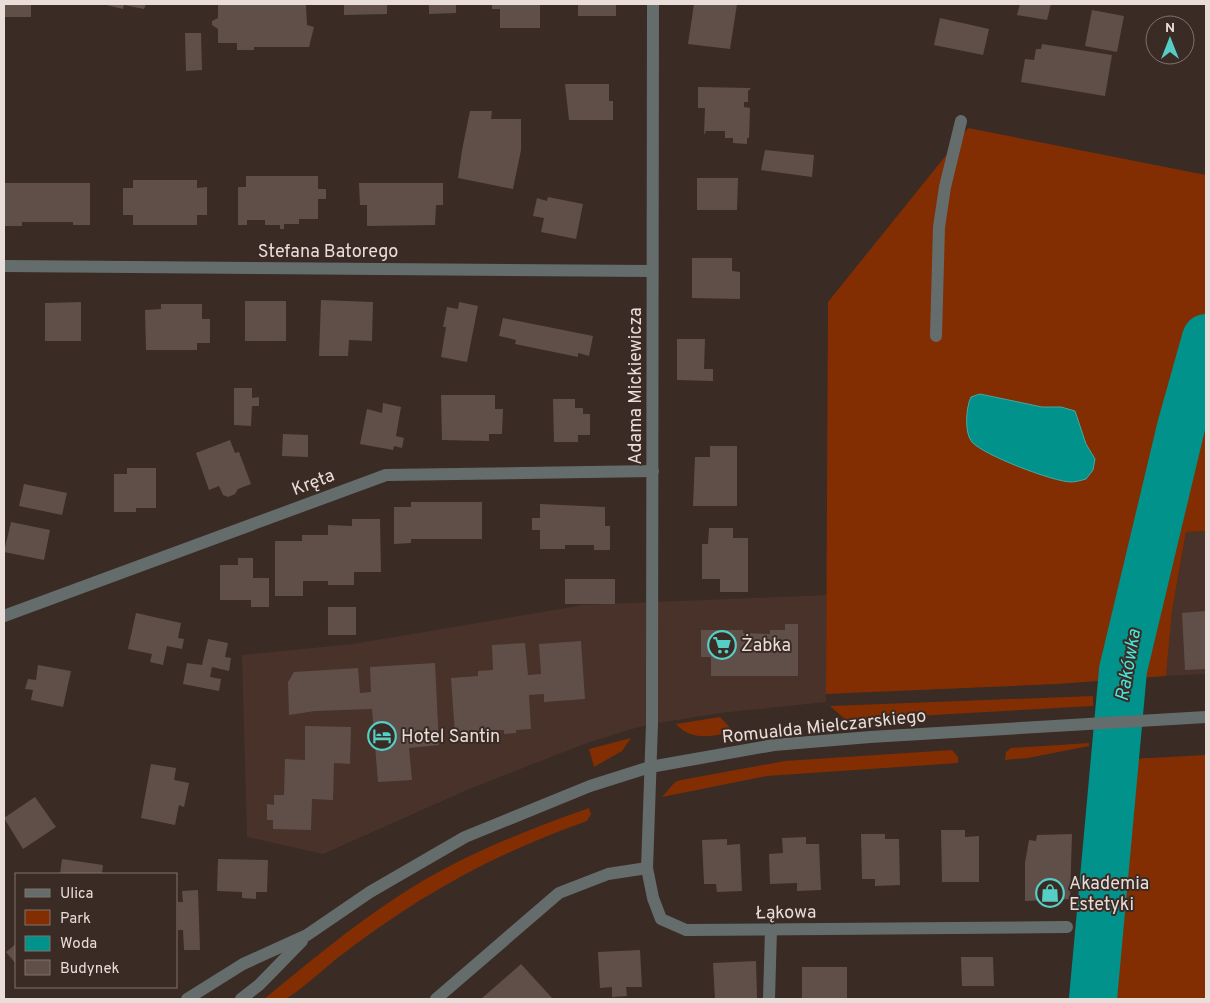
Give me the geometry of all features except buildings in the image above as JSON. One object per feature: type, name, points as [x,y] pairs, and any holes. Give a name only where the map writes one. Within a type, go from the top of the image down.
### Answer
[{"type":"street","name":"Adama Mickiewicza","points":[[650,768],[653,471],[653,4]]},
{"type":"street","points":[[936,336],[939,227],[945,187],[962,121]]},
{"type":"street","name":"Stefana Batorego","points":[[4,266],[652,271]]},
{"type":"street","name":"Kręta","points":[[4,616],[386,475],[653,471]]},
{"type":"street","name":"Romualda Mielczarskiego","points":[[240,999],[259,985],[307,936],[370,892],[465,837],[590,786],[650,768],[774,746],[870,737],[1206,717]]},
{"type":"street","name":"Łąkowa","points":[[650,768],[647,868],[653,898],[661,919],[686,930],[1067,927]]},
{"type":"street","points":[[436,999],[559,893],[608,874],[647,868]]},
{"type":"street","points":[[769,999],[771,929]]},
{"type":"street","name":"Romualda Mielczarskiego","points":[[187,999],[243,964],[307,936]]},
{"type":"shaded area","points":[[1206,531],[1206,674],[1166,676],[1172,611],[1186,532]]},
{"type":"shaded area","points":[[827,595],[826,702],[721,713],[652,724],[628,730],[579,746],[467,790],[323,854],[247,837],[242,655],[353,644],[583,605]]},
{"type":"green space","points":[[968,128],[1206,175],[1206,531],[1186,532],[1172,611],[1166,676],[1057,684],[826,694],[828,302]]},
{"type":"green space","points":[[1093,696],[1093,706],[846,720],[830,706]]},
{"type":"green space","points":[[720,717],[734,732],[703,736],[682,730],[676,724]]},
{"type":"green space","points":[[631,738],[622,751],[594,767],[589,749]]},
{"type":"green space","points":[[1089,743],[1089,746],[1028,758],[1005,760],[1006,752],[1011,748]]},
{"type":"green space","points":[[952,750],[958,757],[958,763],[767,776],[662,797],[675,782],[681,780],[785,761]]},
{"type":"green space","points":[[1206,755],[1206,999],[1078,999],[1095,761]]},
{"type":"green space","points":[[589,808],[591,814],[587,821],[552,834],[487,863],[424,898],[364,938],[288,997],[284,999],[264,999],[347,932],[422,881],[492,846]]},
{"type":"water","points":[[980,394],[1042,407],[1061,407],[1075,411],[1086,444],[1095,459],[1093,470],[1086,479],[1073,482],[1062,481],[1019,467],[979,447],[969,438],[967,420],[971,397]]},
{"type":"waterway","name":"Rakówka","points":[[1093,999],[1123,670],[1181,427],[1206,338]]},
{"type":"place","name":"Żabka","points":[[722,645]]},
{"type":"place","name":"Hotel Santin","points":[[382,736]]},
{"type":"place","name":"Akademia Estetyki","points":[[1050,893]]}]
